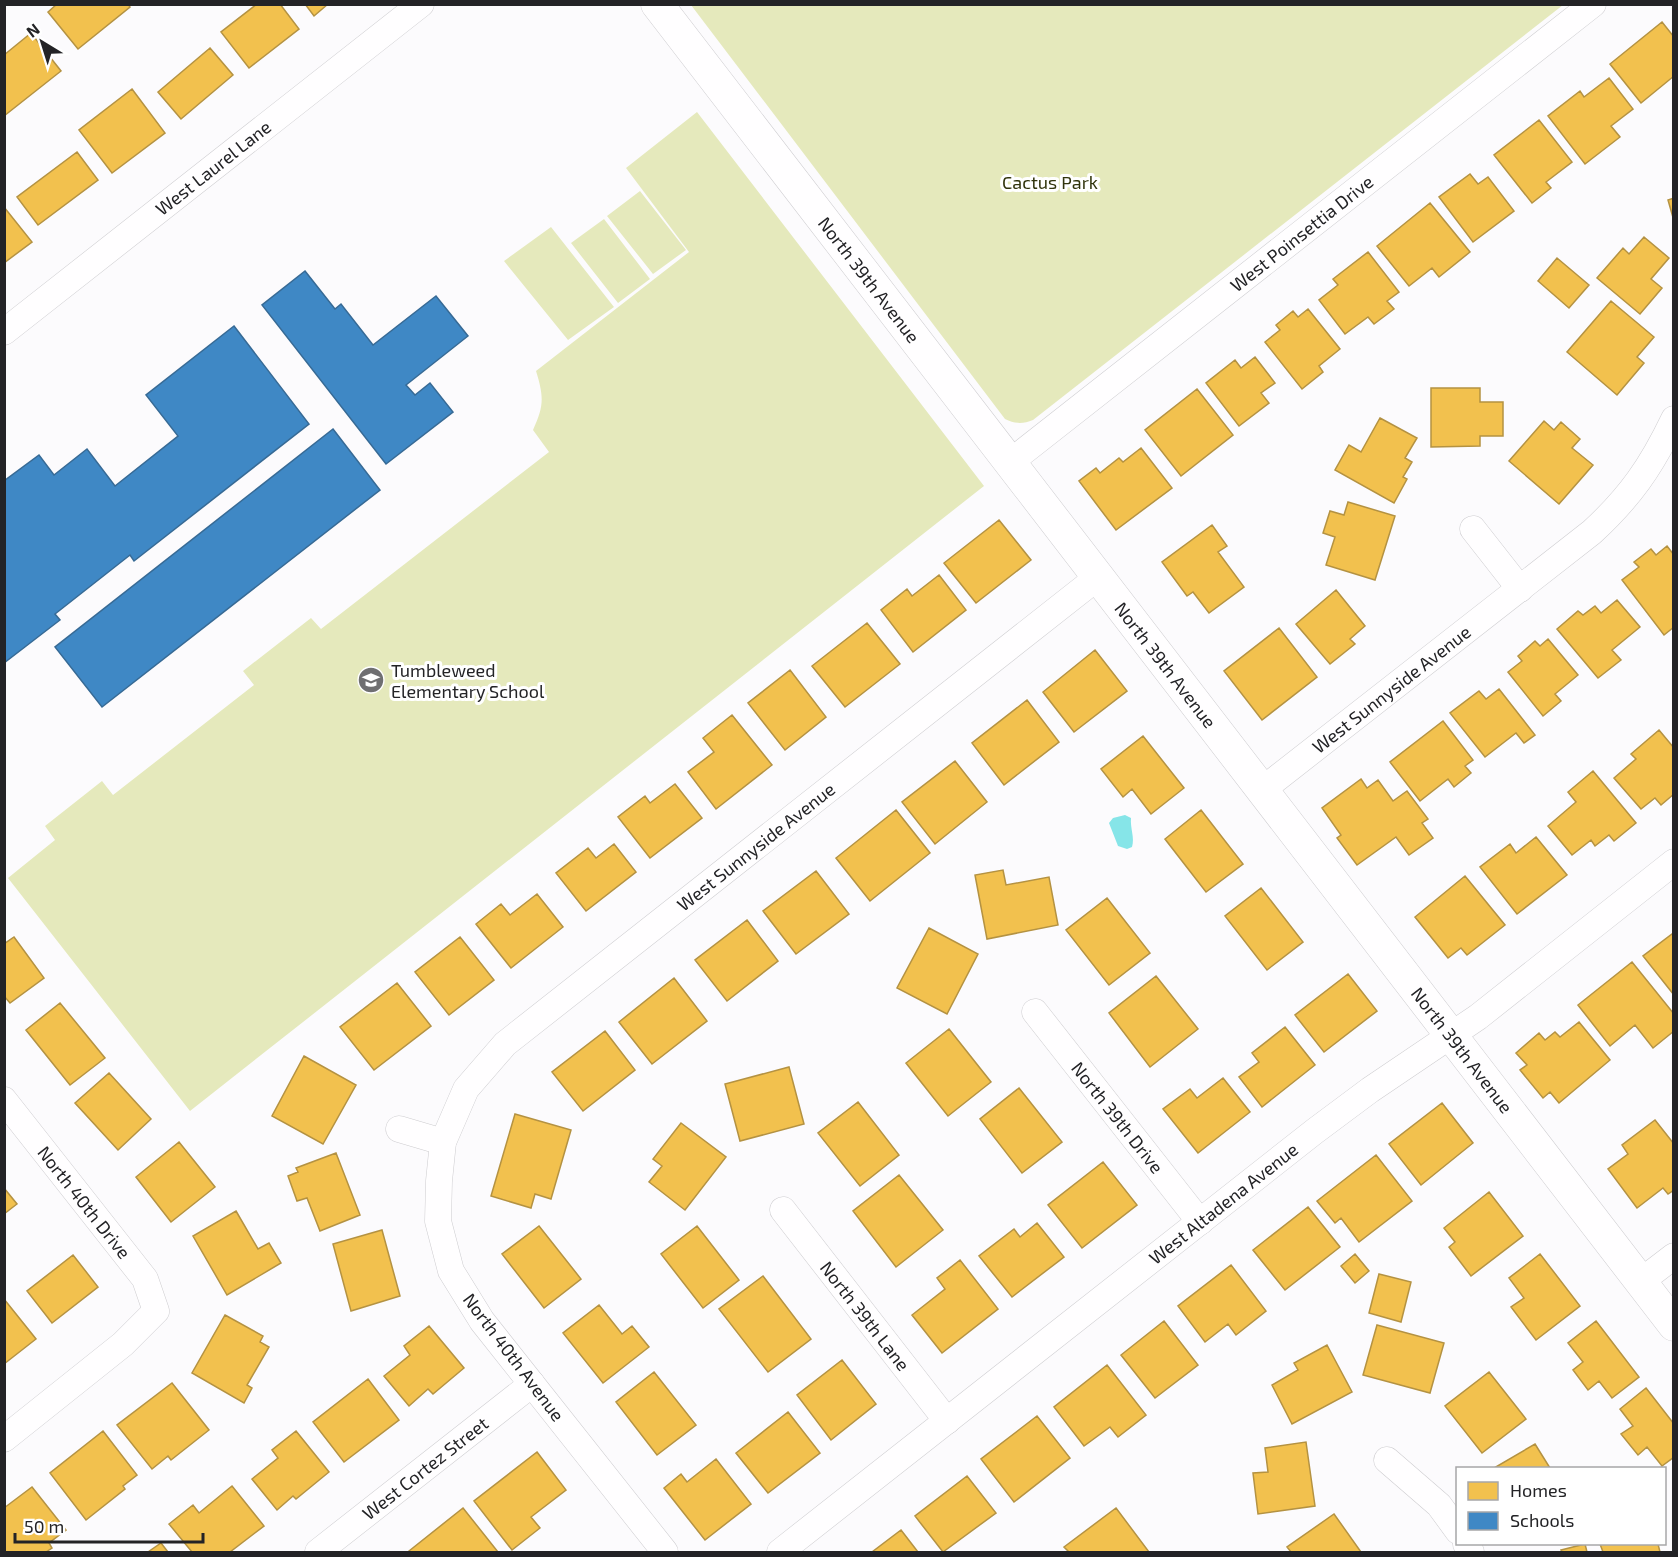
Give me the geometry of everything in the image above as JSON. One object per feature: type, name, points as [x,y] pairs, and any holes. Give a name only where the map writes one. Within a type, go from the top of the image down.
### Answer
[{"type":"street","name":"West Laurel Lane","points":[[4,332],[422,4]]},
{"type":"street","name":"North 39th Avenue","points":[[657,4],[1674,1325]]},
{"type":"street","name":"West Poinsettia Drive","points":[[1009,463],[1593,4]]},
{"type":"street","name":"West Sunnyside Avenue","points":[[1262,790],[1592,532],[1629,496],[1658,452],[1674,419]]},
{"type":"street","points":[[1473,529],[1520,589]]},
{"type":"street","name":"West Sunnyside Avenue","points":[[443,1142],[466,1089],[505,1044],[1098,577]]},
{"type":"street","name":"West Altadena Avenue","points":[[780,1552],[1344,1109],[1451,1036],[1674,862]]},
{"type":"street","name":"North 39th Drive","points":[[1035,1012],[1200,1222]]},
{"type":"street","name":"North 40th Drive","points":[[4,1100],[145,1279],[156,1311],[123,1344],[4,1439]]},
{"type":"street","points":[[399,1129],[443,1142]]},
{"type":"street","name":"North 40th Avenue","points":[[443,1142],[438,1221],[451,1271],[482,1321],[665,1552]]},
{"type":"street","name":"North 39th Lane","points":[[783,1210],[947,1421]]},
{"type":"street","points":[[1640,1282],[1674,1256]]},
{"type":"street","name":"West Cortez Street","points":[[318,1552],[532,1384]]},
{"type":"street","points":[[1388,1460],[1439,1505],[1456,1529]]},
{"type":"green space","name":"Cactus Park","points":[[691,5],[1563,5],[1033,420],[1019,423],[1005,419]]},
{"type":"green space","points":[[697,112],[984,486],[190,1111],[8,878],[55,840],[45,826],[102,781],[113,795],[254,685],[243,671],[311,618],[321,629],[549,452],[533,430],[542,401],[536,371],[689,252],[626,168]]},
{"type":"green space","points":[[640,191],[686,250],[653,274],[607,216]]},
{"type":"green space","points":[[604,219],[650,279],[618,303],[571,243]]},
{"type":"green space","points":[[551,227],[614,307],[568,340],[504,261]]},
{"type":"water","points":[[1125,815],[1131,818],[1133,840],[1132,847],[1127,849],[1118,846],[1109,823],[1113,818]]},
{"type":"building: Homes","points":[[57,4],[128,4],[130,7],[78,49],[48,12]]},
{"type":"building: Homes","points":[[257,4],[280,4],[299,29],[249,68],[221,32]]},
{"type":"building: Homes","points":[[305,4],[328,4],[314,16]]},
{"type":"building: Homes","points":[[1662,22],[1674,37],[1674,76],[1641,103],[1610,64]]},
{"type":"building: Homes","points":[[31,33],[61,71],[4,116],[4,55]]},
{"type":"building: Homes","points":[[210,48],[233,75],[181,119],[158,92]]},
{"type":"building: Homes","points":[[1609,78],[1633,109],[1611,126],[1620,137],[1585,164],[1548,116],[1580,91],[1584,97]]},
{"type":"building: Homes","points":[[132,89],[165,133],[112,173],[79,130]]},
{"type":"building: Homes","points":[[1539,120],[1572,162],[1546,182],[1551,188],[1532,203],[1494,155]]},
{"type":"building: Homes","points":[[77,152],[98,180],[38,225],[17,197]]},
{"type":"building: Homes","points":[[1470,174],[1478,184],[1488,177],[1514,211],[1473,242],[1439,197]]},
{"type":"building: Homes","points":[[1674,198],[1674,221],[1668,200]]},
{"type":"building: Homes","points":[[1430,203],[1470,252],[1439,277],[1432,268],[1409,286],[1377,246]]},
{"type":"building: Homes","points":[[4,207],[32,242],[4,263]]},
{"type":"building: Homes","points":[[1644,237],[1669,258],[1651,279],[1662,288],[1640,314],[1597,278],[1623,248],[1629,254]]},
{"type":"building: Homes","points":[[1368,252],[1399,292],[1387,301],[1394,309],[1374,324],[1368,317],[1345,334],[1319,300],[1338,285],[1333,279]]},
{"type":"building: Homes","points":[[1557,258],[1589,285],[1569,308],[1538,281]]},
{"type":"building: Homes","points":[[1611,301],[1654,337],[1637,357],[1644,363],[1617,395],[1567,352]]},
{"type":"building: Homes","points":[[1308,309],[1340,349],[1319,366],[1323,372],[1302,389],[1265,342],[1280,330],[1276,325],[1293,311],[1298,317]]},
{"type":"building: Homes","points":[[1255,357],[1275,383],[1261,393],[1269,403],[1239,426],[1206,383],[1235,360],[1241,368]]},
{"type":"building: Homes","points":[[1431,388],[1480,388],[1480,402],[1503,402],[1503,436],[1480,436],[1480,446],[1431,447]]},
{"type":"building: Homes","points":[[1197,389],[1233,435],[1181,476],[1145,430]]},
{"type":"building: Homes","points":[[1380,418],[1417,438],[1405,458],[1412,462],[1403,477],[1407,479],[1394,503],[1335,470],[1349,445],[1361,452]]},
{"type":"building: Homes","points":[[1544,421],[1554,430],[1561,422],[1580,439],[1572,448],[1593,465],[1559,504],[1509,461]]},
{"type":"building: Homes","points":[[1141,448],[1172,488],[1116,530],[1079,481],[1096,468],[1100,473],[1119,458],[1123,462]]},
{"type":"building: Homes","points":[[1348,502],[1395,516],[1375,580],[1326,565],[1335,537],[1323,533],[1330,511],[1344,515]]},
{"type":"building: Homes","points":[[999,520],[1031,560],[976,603],[944,563]]},
{"type":"building: Homes","points":[[1212,525],[1227,546],[1218,552],[1244,587],[1209,613],[1193,592],[1187,596],[1162,562]]},
{"type":"building: Homes","points":[[1667,546],[1674,555],[1674,627],[1664,635],[1622,580],[1639,567],[1634,562],[1651,549],[1656,555]]},
{"type":"building: Homes","points":[[939,575],[966,610],[913,652],[881,610],[907,589],[912,596]]},
{"type":"building: Homes","points":[[1336,590],[1365,626],[1350,639],[1355,644],[1330,664],[1296,624]]},
{"type":"building: Homes","points":[[1617,600],[1640,627],[1612,650],[1621,660],[1598,678],[1557,629],[1578,611],[1583,615],[1595,606],[1601,613]]},
{"type":"building: Homes","points":[[867,623],[900,664],[845,707],[812,666]]},
{"type":"building: Homes","points":[[1279,628],[1317,677],[1262,720],[1224,671]]},
{"type":"building: Homes","points":[[1548,639],[1578,675],[1555,694],[1561,701],[1543,716],[1508,672],[1522,661],[1518,656],[1535,641],[1540,646]]},
{"type":"building: Homes","points":[[1095,650],[1127,691],[1074,732],[1043,692]]},
{"type":"building: Homes","points":[[790,670],[826,717],[785,750],[748,703]]},
{"type":"building: Homes","points":[[1499,689],[1535,735],[1524,743],[1516,733],[1485,757],[1450,713],[1479,691],[1486,699]]},
{"type":"building: Homes","points":[[1027,700],[1059,742],[1004,785],[972,743]]},
{"type":"building: Homes","points":[[732,715],[772,765],[716,809],[688,772],[714,752],[703,738]]},
{"type":"building: Homes","points":[[1443,721],[1473,760],[1465,766],[1471,773],[1454,787],[1448,779],[1420,801],[1390,762]]},
{"type":"building: Homes","points":[[1659,730],[1674,748],[1674,794],[1661,805],[1655,798],[1641,809],[1614,778],[1636,759],[1631,754]]},
{"type":"building: Homes","points":[[1143,736],[1184,788],[1151,814],[1132,789],[1123,797],[1101,769]]},
{"type":"building: Homes","points":[[955,761],[987,802],[935,844],[902,802]]},
{"type":"building: Homes","points":[[1593,771],[1636,823],[1614,841],[1609,835],[1595,846],[1591,840],[1572,855],[1548,826],[1576,802],[1568,792]]},
{"type":"building: Homes","points":[[1361,779],[1367,788],[1378,780],[1393,801],[1407,791],[1428,819],[1422,823],[1433,838],[1409,855],[1396,837],[1357,865],[1337,838],[1341,835],[1322,808]]},
{"type":"building: Homes","points":[[675,784],[702,818],[650,858],[618,817],[645,796],[650,803]]},
{"type":"building: Homes","points":[[896,810],[930,853],[870,901],[836,858]]},
{"type":"building: Homes","points":[[1201,810],[1243,864],[1206,892],[1165,839]]},
{"type":"building: Homes","points":[[1536,837],[1567,875],[1517,914],[1480,867],[1510,844],[1516,853]]},
{"type":"building: Homes","points":[[614,844],[636,872],[586,911],[556,873],[588,848],[596,858]]},
{"type":"building: Homes","points":[[1003,870],[1006,885],[1049,877],[1058,925],[987,939],[975,875]]},
{"type":"building: Homes","points":[[816,871],[849,914],[796,954],[763,911]]},
{"type":"building: Homes","points":[[1465,876],[1505,925],[1467,955],[1461,948],[1448,958],[1415,917]]},
{"type":"building: Homes","points":[[1261,888],[1303,942],[1267,970],[1225,916]]},
{"type":"building: Homes","points":[[537,894],[563,927],[511,968],[476,924],[501,904],[510,915]]},
{"type":"building: Homes","points":[[1107,898],[1150,953],[1109,985],[1066,930]]},
{"type":"building: Homes","points":[[747,920],[778,961],[727,1001],[695,960]]},
{"type":"building: Homes","points":[[929,928],[978,954],[947,1014],[897,988]]},
{"type":"building: Homes","points":[[1672,934],[1674,936],[1674,995],[1643,956]]},
{"type":"building: Homes","points":[[14,937],[44,978],[10,1003],[4,996],[4,944]]},
{"type":"building: Homes","points":[[460,937],[494,980],[449,1015],[415,972]]},
{"type":"building: Homes","points":[[1632,962],[1674,1014],[1674,1031],[1653,1048],[1635,1025],[1610,1046],[1578,1005]]},
{"type":"building: Homes","points":[[1348,974],[1377,1011],[1324,1052],[1295,1015]]},
{"type":"building: Homes","points":[[1156,976],[1198,1029],[1150,1067],[1109,1013]]},
{"type":"building: Homes","points":[[674,978],[707,1021],[652,1064],[619,1022]]},
{"type":"building: Homes","points":[[397,983],[431,1026],[374,1070],[340,1027]]},
{"type":"building: Homes","points":[[60,1003],[105,1058],[70,1085],[26,1030]]},
{"type":"building: Homes","points":[[1579,1022],[1610,1060],[1559,1103],[1550,1092],[1543,1098],[1520,1070],[1527,1065],[1516,1053],[1539,1033],[1545,1040],[1555,1032],[1560,1037]]},
{"type":"building: Homes","points":[[1285,1027],[1315,1065],[1262,1107],[1239,1077],[1259,1062],[1252,1053]]},
{"type":"building: Homes","points":[[949,1029],[991,1082],[948,1116],[906,1063]]},
{"type":"building: Homes","points":[[605,1031],[635,1070],[583,1111],[552,1072]]},
{"type":"building: Homes","points":[[304,1056],[356,1085],[323,1144],[272,1116]]},
{"type":"building: Homes","points":[[789,1067],[804,1124],[740,1141],[725,1084]]},
{"type":"building: Homes","points":[[109,1073],[151,1119],[118,1150],[75,1103]]},
{"type":"building: Homes","points":[[1223,1078],[1250,1112],[1198,1153],[1163,1109],[1190,1089],[1197,1098]]},
{"type":"building: Homes","points":[[1019,1088],[1062,1142],[1022,1173],[980,1119]]},
{"type":"building: Homes","points":[[858,1102],[899,1155],[860,1186],[818,1133]]},
{"type":"building: Homes","points":[[1442,1103],[1473,1143],[1421,1185],[1389,1144]]},
{"type":"building: Homes","points":[[515,1114],[571,1130],[551,1199],[535,1194],[531,1208],[491,1196]]},
{"type":"building: Homes","points":[[1655,1120],[1674,1144],[1674,1190],[1668,1194],[1663,1188],[1637,1208],[1608,1169],[1628,1154],[1622,1145]]},
{"type":"building: Homes","points":[[681,1123],[726,1157],[685,1210],[649,1182],[662,1166],[653,1159]]},
{"type":"building: Homes","points":[[179,1142],[215,1187],[171,1222],[136,1177]]},
{"type":"building: Homes","points":[[336,1153],[360,1215],[320,1231],[307,1198],[297,1201],[288,1176],[298,1172],[296,1168]]},
{"type":"building: Homes","points":[[1376,1155],[1412,1201],[1359,1242],[1341,1218],[1335,1223],[1317,1201]]},
{"type":"building: Homes","points":[[1103,1162],[1137,1205],[1082,1248],[1048,1205]]},
{"type":"building: Homes","points":[[899,1175],[943,1230],[896,1267],[853,1211]]},
{"type":"building: Homes","points":[[4,1188],[17,1204],[4,1214]]},
{"type":"building: Homes","points":[[1489,1192],[1523,1236],[1471,1276],[1449,1247],[1455,1242],[1444,1228]]},
{"type":"building: Homes","points":[[1308,1207],[1340,1247],[1285,1290],[1253,1250]]},
{"type":"building: Homes","points":[[236,1211],[258,1249],[269,1243],[281,1263],[227,1295],[193,1236]]},
{"type":"building: Homes","points":[[1037,1223],[1064,1257],[1012,1297],[979,1256],[1014,1229],[1020,1237]]},
{"type":"building: Homes","points":[[539,1226],[581,1279],[544,1308],[502,1254]]},
{"type":"building: Homes","points":[[697,1226],[739,1280],[703,1308],[661,1254]]},
{"type":"building: Homes","points":[[382,1230],[400,1296],[351,1311],[333,1244]]},
{"type":"building: Homes","points":[[1355,1254],[1369,1271],[1355,1283],[1341,1266]]},
{"type":"building: Homes","points":[[1540,1254],[1580,1306],[1536,1340],[1511,1307],[1524,1298],[1509,1278]]},
{"type":"building: Homes","points":[[73,1255],[98,1287],[52,1323],[27,1291]]},
{"type":"building: Homes","points":[[960,1260],[998,1309],[942,1353],[912,1315],[945,1289],[937,1278]]},
{"type":"building: Homes","points":[[1231,1265],[1266,1311],[1236,1335],[1228,1324],[1205,1342],[1178,1306]]},
{"type":"building: Homes","points":[[1379,1274],[1411,1282],[1401,1322],[1369,1313]]},
{"type":"building: Homes","points":[[763,1276],[811,1339],[768,1372],[719,1309]]},
{"type":"building: Homes","points":[[4,1299],[36,1339],[4,1364]]},
{"type":"building: Homes","points":[[599,1305],[622,1334],[632,1326],[649,1347],[603,1383],[563,1333]]},
{"type":"building: Homes","points":[[225,1315],[263,1336],[260,1342],[269,1347],[247,1385],[252,1388],[244,1403],[192,1373]]},
{"type":"building: Homes","points":[[1164,1321],[1198,1365],[1155,1398],[1121,1355]]},
{"type":"building: Homes","points":[[1596,1321],[1639,1377],[1612,1398],[1599,1381],[1588,1390],[1573,1370],[1583,1362],[1568,1343]]},
{"type":"building: Homes","points":[[1377,1325],[1444,1343],[1430,1393],[1363,1375]]},
{"type":"building: Homes","points":[[429,1326],[464,1368],[433,1394],[428,1389],[409,1406],[384,1376],[410,1355],[404,1346]]},
{"type":"building: Homes","points":[[1327,1345],[1352,1392],[1292,1424],[1272,1385],[1298,1370],[1294,1363]]},
{"type":"building: Homes","points":[[842,1360],[876,1404],[831,1440],[797,1395]]},
{"type":"building: Homes","points":[[1107,1365],[1146,1415],[1118,1437],[1110,1427],[1084,1446],[1054,1407]]},
{"type":"building: Homes","points":[[654,1372],[696,1425],[657,1455],[616,1402]]},
{"type":"building: Homes","points":[[1489,1372],[1526,1419],[1482,1453],[1445,1406]]},
{"type":"building: Homes","points":[[368,1379],[399,1420],[344,1462],[313,1422]]},
{"type":"building: Homes","points":[[172,1383],[209,1430],[171,1460],[168,1456],[152,1469],[117,1425]]},
{"type":"building: Homes","points":[[1646,1388],[1674,1424],[1674,1457],[1662,1466],[1647,1447],[1638,1455],[1621,1434],[1633,1426],[1620,1409]]},
{"type":"building: Homes","points":[[788,1412],[820,1453],[768,1493],[736,1453]]},
{"type":"building: Homes","points":[[1037,1416],[1070,1458],[1014,1502],[981,1459]]},
{"type":"building: Homes","points":[[103,1431],[137,1475],[123,1486],[125,1489],[86,1520],[50,1473]]},
{"type":"building: Homes","points":[[296,1431],[329,1472],[296,1499],[293,1496],[277,1510],[252,1479],[278,1458],[272,1450]]},
{"type":"building: Homes","points":[[1306,1442],[1315,1506],[1258,1514],[1253,1473],[1268,1472],[1265,1448]]},
{"type":"building: Homes","points":[[1535,1444],[1549,1467],[1496,1467]]},
{"type":"building: Homes","points":[[537,1452],[566,1490],[531,1517],[540,1528],[512,1550],[474,1501]]},
{"type":"building: Homes","points":[[716,1459],[751,1504],[705,1540],[664,1488],[681,1474],[687,1482]]},
{"type":"building: Homes","points":[[967,1476],[996,1513],[943,1552],[915,1516]]},
{"type":"building: Homes","points":[[232,1486],[264,1526],[230,1552],[192,1552],[169,1524],[193,1505],[199,1513]]},
{"type":"building: Homes","points":[[32,1487],[66,1530],[49,1543],[52,1548],[46,1552],[4,1552],[4,1508]]},
{"type":"building: Homes","points":[[463,1508],[498,1552],[409,1551]]},
{"type":"building: Homes","points":[[1116,1508],[1149,1552],[1069,1552],[1064,1547]]},
{"type":"building: Homes","points":[[1334,1514],[1361,1552],[1291,1552],[1287,1547]]},
{"type":"building: Homes","points":[[901,1530],[918,1552],[872,1552]]},
{"type":"building: Homes","points":[[161,1543],[168,1552],[148,1552]]},
{"type":"building: Homes","points":[[1585,1545],[1587,1552],[1562,1552],[1561,1550]]},
{"type":"building: Homes","points":[[1600,1545],[1658,1545],[1660,1552],[1603,1552]]},
{"type":"building: Schools","points":[[305,271],[335,309],[341,304],[373,345],[436,296],[468,336],[406,385],[415,395],[430,383],[453,412],[386,464],[262,305]]},
{"type":"building: Schools","points":[[234,326],[309,424],[134,561],[130,555],[55,614],[60,620],[4,663],[4,481],[39,455],[54,475],[87,449],[115,486],[178,436],[146,395]]},
{"type":"building: Schools","points":[[333,429],[380,490],[102,707],[55,647]]},
{"type":"place","name":"Tumbleweed Elementary School","points":[[371,680]]}]
